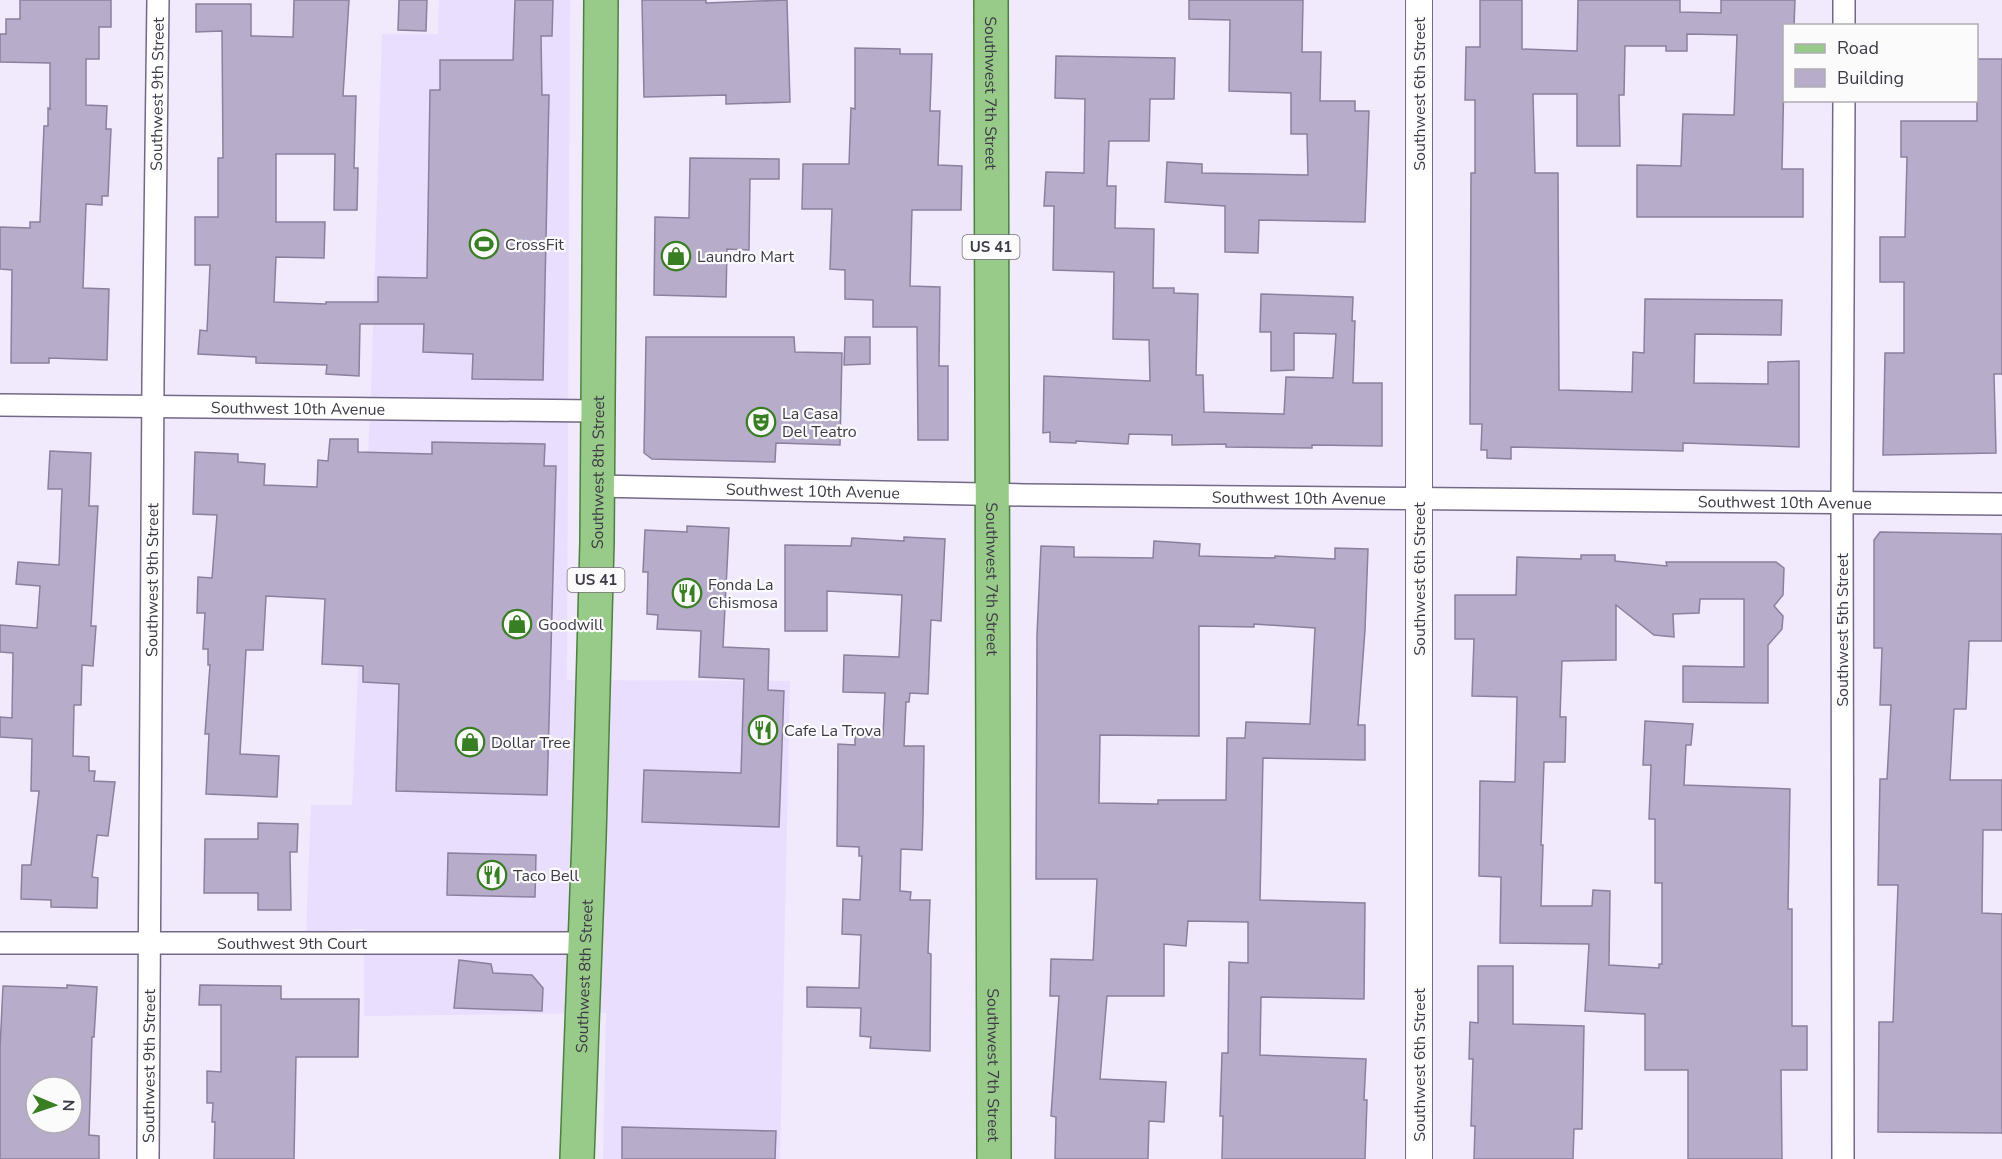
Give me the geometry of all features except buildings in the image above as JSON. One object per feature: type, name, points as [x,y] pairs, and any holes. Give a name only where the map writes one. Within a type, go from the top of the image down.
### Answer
[{"type":"main road","name":"Southwest 8th Street","points":[[577,1159],[586,943],[597,486],[601,0]]},
{"type":"main road","name":"Southwest 7th Street","points":[[992,0],[994,1159]]},
{"type":"street","name":"Southwest 9th Street","points":[[148,1159],[158,0]]},
{"type":"street","name":"Southwest 6th Street","points":[[1419,0],[1419,1159]]},
{"type":"street","points":[[1844,0],[1844,24]]},
{"type":"street","name":"Southwest 5th Street","points":[[1843,1159],[1844,102]]},
{"type":"street","name":"Southwest 10th Avenue","points":[[0,405],[597,411]]},
{"type":"street","name":"Southwest 10th Avenue","points":[[597,486],[992,494],[2002,504]]},
{"type":"street","name":"Southwest 9th Court","points":[[0,943],[586,943]]},
{"type":"shaded area","points":[[439,0],[570,0],[567,680],[790,681],[780,1159],[603,1159],[606,1013],[364,1016],[364,929],[306,932],[311,805],[352,805],[371,391],[382,34],[438,34]]},
{"type":"place","name":"CrossFit","points":[[484,244]]},
{"type":"place","name":"Laundro Mart","points":[[676,256]]},
{"type":"place","name":"La Casa Del Teatro","points":[[761,422]]},
{"type":"place","name":"Fonda La Chismosa","points":[[687,593]]},
{"type":"place","name":"Goodwill","points":[[517,624]]},
{"type":"place","name":"Cafe La Trova","points":[[763,730]]},
{"type":"place","name":"Dollar Tree","points":[[470,742]]},
{"type":"place","name":"Taco Bell","points":[[492,875]]}]
